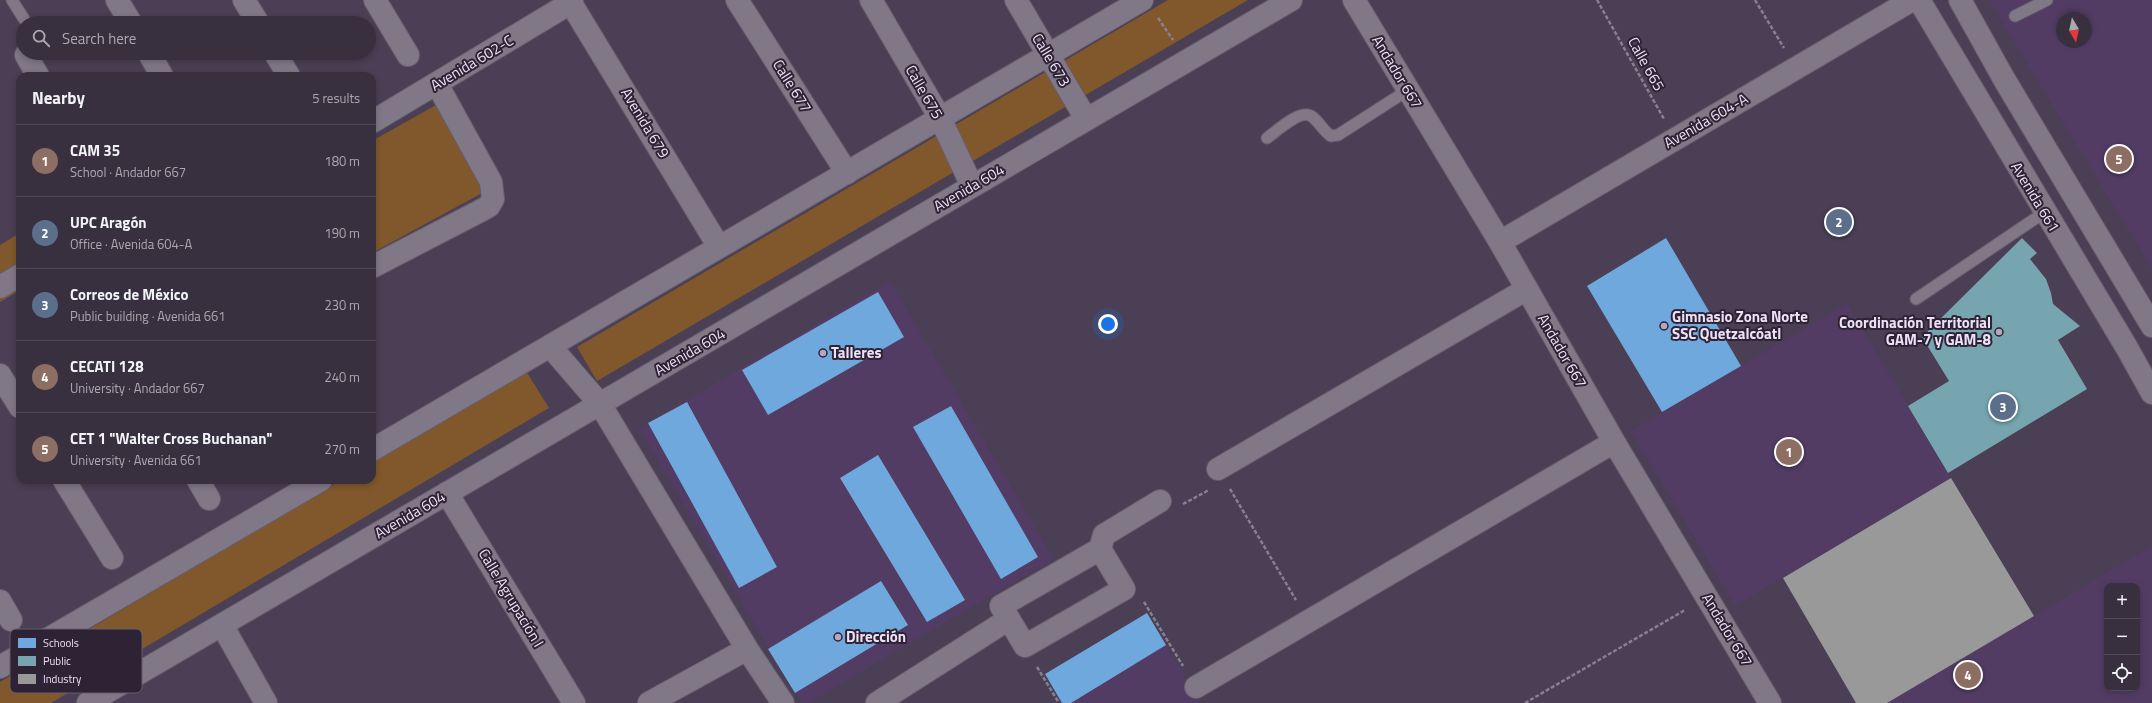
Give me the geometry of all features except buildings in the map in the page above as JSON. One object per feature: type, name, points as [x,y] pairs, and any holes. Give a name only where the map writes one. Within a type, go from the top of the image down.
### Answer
[{"type":"street","points":[[117,0],[127,16]]},
{"type":"street","points":[[244,0],[254,16]]},
{"type":"street","points":[[376,0],[408,55]]},
{"type":"street","name":"Calle 677","points":[[737,0],[847,173]]},
{"type":"street","name":"Calle 675","points":[[871,0],[940,118],[972,186]]},
{"type":"street","name":"Calle 673","points":[[1016,0],[1086,119]]},
{"type":"street","name":"Avenida 604","points":[[142,672],[1291,0]]},
{"type":"street","name":"Andador 667","points":[[1354,0],[1500,242],[1614,442],[1770,703]]},
{"type":"street","name":"Avenida 604-A","points":[[1500,242],[1912,0]]},
{"type":"street","name":"Avenida 661","points":[[1918,0],[2127,348],[2152,393]]},
{"type":"street","points":[[1960,0],[2004,79],[2152,326]]},
{"type":"street","name":"Avenida 602-C","points":[[376,120],[437,84],[571,1]]},
{"type":"street","name":"Avenida 679","points":[[571,1],[719,247]]},
{"type":"street","points":[[376,448],[1048,55],[1148,6]]},
{"type":"street","points":[[29,60],[36,72]]},
{"type":"street","points":[[153,60],[160,72]]},
{"type":"street","points":[[279,60],[287,72]]},
{"type":"street","points":[[1975,96],[2004,79]]},
{"type":"street","points":[[376,265],[482,210],[489,206],[493,199],[490,182],[437,84]]},
{"type":"street","points":[[1218,469],[1527,289]]},
{"type":"street","points":[[550,346],[600,404],[747,648],[783,703]]},
{"type":"street","points":[[0,375],[16,401]]},
{"type":"street","points":[[1196,687],[1614,442]]},
{"type":"street","points":[[66,484],[112,558]]},
{"type":"street","points":[[200,484],[209,498]]},
{"type":"street","points":[[65,629],[314,484]]},
{"type":"street","name":"Calle Agrupación I","points":[[447,493],[574,703]]},
{"type":"street","points":[[1100,549],[1124,589],[1025,646],[1001,606],[1100,549],[1104,535],[1160,502]]},
{"type":"street","points":[[0,601],[11,620]]},
{"type":"street","points":[[877,703],[1009,620]]},
{"type":"street","points":[[222,625],[266,703]]},
{"type":"street","points":[[649,703],[747,648]]},
{"type":"street","points":[[0,667],[10,661]]},
{"type":"street","name":"Avenida 604","points":[[88,703],[105,693]]},
{"type":"lane","points":[[12,0],[22,16]]},
{"type":"lane","points":[[2015,16],[2047,0]]},
{"type":"lane","points":[[1268,138],[1299,115],[1305,114],[1311,116],[1331,136],[1338,135],[1408,90]]},
{"type":"lane","points":[[1916,299],[2045,212]]},
{"type":"path","name":"Calle 665","points":[[1597,0],[1675,139]]},
{"type":"path","points":[[1755,0],[1796,68]]},
{"type":"path","points":[[1148,6],[1187,61]]},
{"type":"path","points":[[1218,469],[1308,621]]},
{"type":"path","points":[[1525,703],[1707,597]]},
{"type":"path","points":[[1143,600],[1196,687]]},
{"type":"path","points":[[1025,646],[1058,703]]},
{"type":"shaded area","points":[[1168,0],[1248,0],[597,381],[577,347]]},
{"type":"shaded area","points":[[1989,0],[2152,0],[2152,269]]},
{"type":"shaded area","points":[[436,105],[484,192],[376,251],[376,139]]},
{"type":"shaded area","points":[[16,235],[16,292],[0,302],[0,245]]},
{"type":"shaded area","points":[[890,281],[1054,559],[808,703],[801,703],[639,428]]},
{"type":"shaded area","points":[[1847,303],[1951,478],[1735,606],[1631,431]]},
{"type":"shaded area","points":[[526,371],[549,408],[142,649],[142,629],[89,629],[334,484],[376,484],[376,460]]},
{"type":"shaded area","points":[[2152,546],[2152,703],[1887,703]]},
{"type":"shaded area","points":[[1147,613],[1201,703],[1062,703],[1045,674]]},
{"type":"shaded area","points":[[10,676],[10,693],[68,693],[51,703],[0,703],[0,682]]},
{"type":"place","name":"CET 1 \"Walter Cross Buchanan\"","points":[[2119,159]]},
{"type":"place","name":"UPC Aragón","points":[[1839,222]]},
{"type":"place","name":"Gimnasio Zona Norte SSC Quetzalcóatl","points":[[1664,326]]},
{"type":"place","name":"Coordinación Territorial GAM-7 y GAM-8","points":[[1999,332]]},
{"type":"place","name":"Talleres","points":[[823,353]]},
{"type":"place","name":"Correos de México","points":[[2003,407]]},
{"type":"place","name":"CAM 35","points":[[1789,452]]},
{"type":"place","name":"Dirección","points":[[838,637]]},
{"type":"place","name":"CECATI 128","points":[[1968,675]]}]
